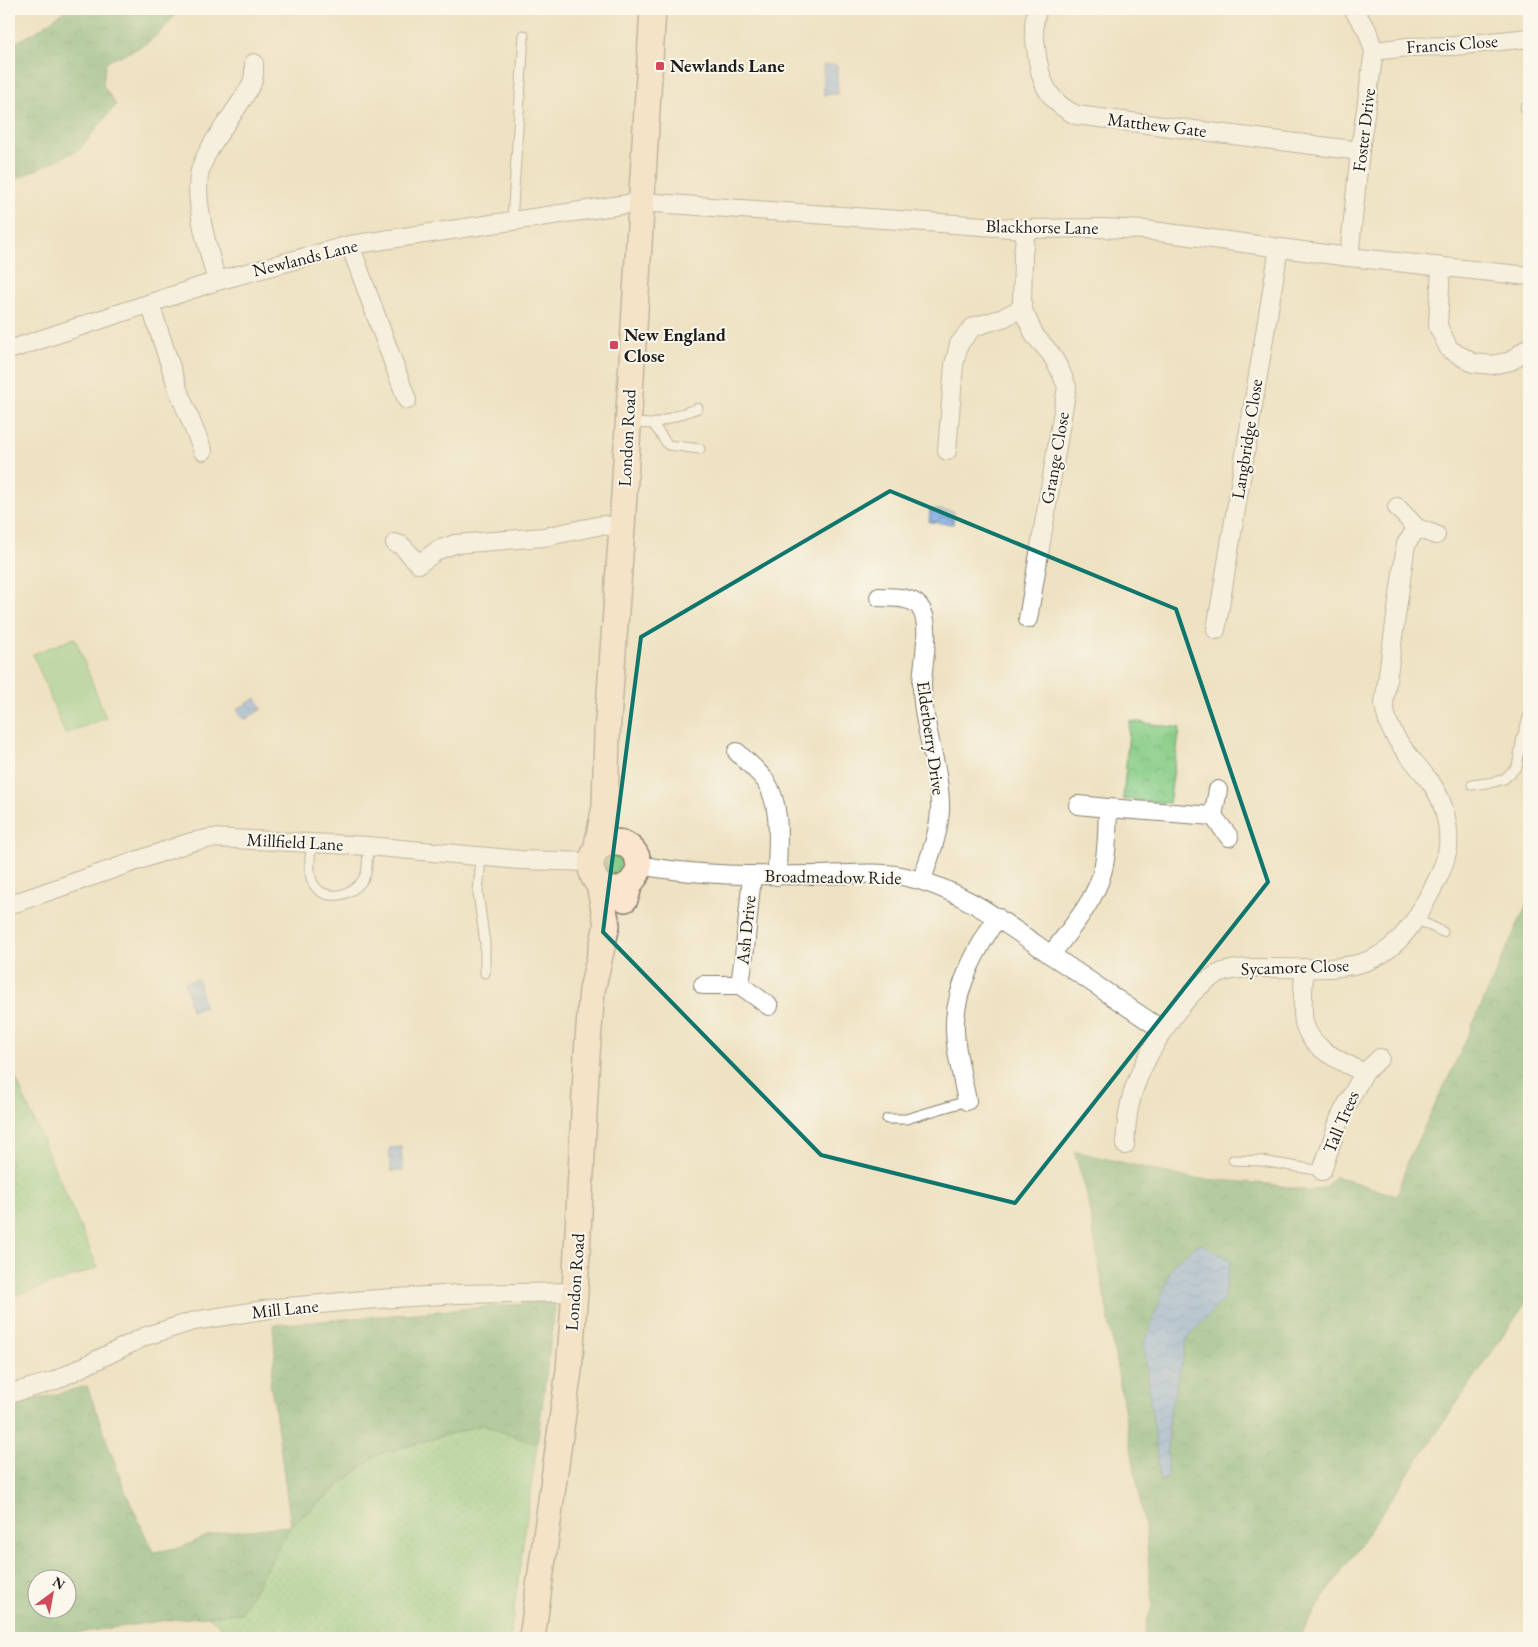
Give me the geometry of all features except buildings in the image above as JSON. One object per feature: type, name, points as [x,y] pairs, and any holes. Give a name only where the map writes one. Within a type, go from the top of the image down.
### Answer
[{"type":"main road","name":"London Road","points":[[532,1638],[569,1370],[592,990],[607,925],[595,865],[605,807],[607,734],[622,528],[653,9]]},
{"type":"main road","points":[[605,807],[615,819],[623,843]]},
{"type":"main road","points":[[613,842],[623,843],[631,848],[637,857],[635,875],[620,889],[611,889],[595,865],[603,845],[613,842]]},
{"type":"main road","name":"London Road","points":[[607,925],[620,912],[635,875]]},
{"type":"street","name":"Matthew Gate","points":[[1038,9],[1034,16],[1033,29],[1040,78],[1052,97],[1067,111],[1076,115],[1360,151]]},
{"type":"street","name":"Foster Drive","points":[[1349,257],[1360,151],[1374,50],[1367,30],[1353,9]]},
{"type":"street","name":"Francis Close","points":[[1374,50],[1454,46],[1529,38]]},
{"type":"street","points":[[217,281],[203,222],[199,172],[206,156],[252,83],[254,63]]},
{"type":"street","name":"Newlands Lane","points":[[9,350],[217,281],[350,245],[641,202]]},
{"type":"street","name":"Blackhorse Lane","points":[[641,202],[1026,230],[1102,228],[1145,230],[1349,257],[1529,276]]},
{"type":"street","name":"Grange Close","points":[[1026,230],[1023,255],[1022,308],[1035,336],[1051,354],[1067,387],[1028,619]]},
{"type":"street","points":[[350,245],[407,400]]},
{"type":"street","name":"Langbridge Close","points":[[1216,630],[1279,248]]},
{"type":"street","points":[[1441,267],[1438,326],[1449,349],[1473,363],[1492,364],[1511,361],[1529,347]]},
{"type":"street","points":[[150,304],[179,392],[203,451]]},
{"type":"street","points":[[947,451],[954,365],[959,344],[973,327],[1003,318],[1022,308]]},
{"type":"street","points":[[1397,508],[1416,528],[1436,535]]},
{"type":"street","points":[[395,543],[401,545],[419,564],[438,550],[455,544],[544,537],[602,525],[622,528]]},
{"type":"street","name":"Sycamore Close","points":[[1125,1145],[1134,1087],[1148,1057],[1190,995],[1204,982],[1223,972],[1244,968],[1348,967],[1368,962],[1390,949],[1416,919],[1443,866],[1448,847],[1447,832],[1440,802],[1434,788],[1393,736],[1384,714],[1404,553],[1409,538],[1416,528]]},
{"type":"street","name":"Elderberry Drive","points":[[878,597],[906,600],[915,603],[922,613],[926,625],[922,690],[939,789],[940,812],[934,844],[922,880]]},
{"type":"street","points":[[737,752],[765,780],[775,803],[777,814],[777,876]]},
{"type":"street","points":[[1218,790],[1213,816],[1229,837]]},
{"type":"street","points":[[1078,805],[1213,816]]},
{"type":"street","points":[[1051,955],[1089,901],[1097,886],[1105,855],[1108,808]]},
{"type":"street","name":"Millfield Lane","points":[[9,905],[191,842],[212,838],[368,846],[481,857],[595,865]]},
{"type":"street","name":"Broadmeadow Ride","points":[[635,875],[700,873],[777,876],[879,874],[922,880],[948,890],[997,917],[1164,1031]]},
{"type":"street","name":"Ash Drive","points":[[740,985],[752,875]]},
{"type":"street","points":[[967,1101],[958,1058],[955,1020],[965,978],[980,946],[997,917]]},
{"type":"street","name":"Tall Trees","points":[[1304,968],[1304,1021],[1310,1037],[1321,1048],[1364,1073]]},
{"type":"street","name":"Ash Drive","points":[[703,985],[740,985],[769,1006]]},
{"type":"street","name":"Tall Trees","points":[[1322,1171],[1340,1117],[1364,1073],[1380,1058]]},
{"type":"street","name":"Mill Lane","points":[[9,1394],[54,1381],[146,1336],[194,1321],[276,1308],[364,1300],[458,1294],[575,1292]]},
{"type":"lane","points":[[512,221],[524,35]]},
{"type":"lane","points":[[628,422],[653,424],[698,408]]},
{"type":"lane","points":[[653,424],[668,445],[700,448]]},
{"type":"lane","points":[[1472,784],[1504,779],[1517,767],[1522,737],[1529,716]]},
{"type":"lane","points":[[311,843],[310,876],[313,883],[322,893],[333,896],[355,889],[362,880],[366,873],[368,846]]},
{"type":"lane","points":[[481,857],[478,893],[485,943],[485,973]]},
{"type":"lane","points":[[1416,919],[1442,932]]},
{"type":"lane","points":[[887,1119],[906,1119],[967,1101]]},
{"type":"lane","points":[[1233,1160],[1262,1161],[1322,1171]]},
{"type":"highlighted area","points":[[890,491],[1176,609],[1268,882],[1015,1203],[821,1155],[603,932],[641,637]]},
{"type":"green space","points":[[67,9],[179,9],[163,30],[147,43],[106,62],[103,85],[116,105],[79,150],[16,179],[9,176],[9,46],[37,31]]},
{"type":"green space","points":[[75,638],[106,718],[65,734],[33,654]]},
{"type":"green space","points":[[1130,721],[1180,728],[1169,803],[1123,799]]},
{"type":"green space","points":[[611,856],[619,856],[625,862],[625,870],[619,876],[611,876],[605,870],[605,862]]},
{"type":"green space","points":[[1529,899],[1529,1298],[1318,1606],[1299,1638],[1143,1638],[1152,1605],[1146,1534],[1086,1191],[1074,1151],[1189,1178],[1271,1184],[1309,1191],[1325,1187],[1335,1176],[1397,1196],[1408,1160],[1455,1064]]},
{"type":"green space","points":[[9,1063],[98,1268],[9,1298]]},
{"type":"green space","points":[[556,1301],[537,1444],[482,1425],[376,1455],[291,1526],[270,1383],[275,1355],[273,1325]]},
{"type":"green space","points":[[87,1386],[126,1493],[153,1552],[182,1547],[207,1536],[224,1532],[291,1526],[241,1613],[168,1620],[42,1638],[9,1638],[9,1406]]},
{"type":"green space","points":[[482,1425],[537,1444],[510,1638],[235,1638],[208,1616],[243,1609],[291,1526],[376,1455]]},
{"type":"water","points":[[823,65],[837,65],[838,94],[824,95]]},
{"type":"water","points":[[930,509],[954,511],[953,524],[929,522]]},
{"type":"water","points":[[256,698],[262,709],[244,720],[237,709]]},
{"type":"water","points":[[198,979],[205,1008],[191,1011],[185,982]]},
{"type":"water","points":[[401,1147],[403,1171],[391,1171],[389,1148]]},
{"type":"water","points":[[1199,1243],[1231,1260],[1223,1300],[1188,1337],[1169,1416],[1167,1478],[1160,1482],[1144,1345],[1173,1264]]},
{"type":"place","name":"Newlands Lane","points":[[660,66]]},
{"type":"place","name":"New England Close","points":[[614,345]]}]
